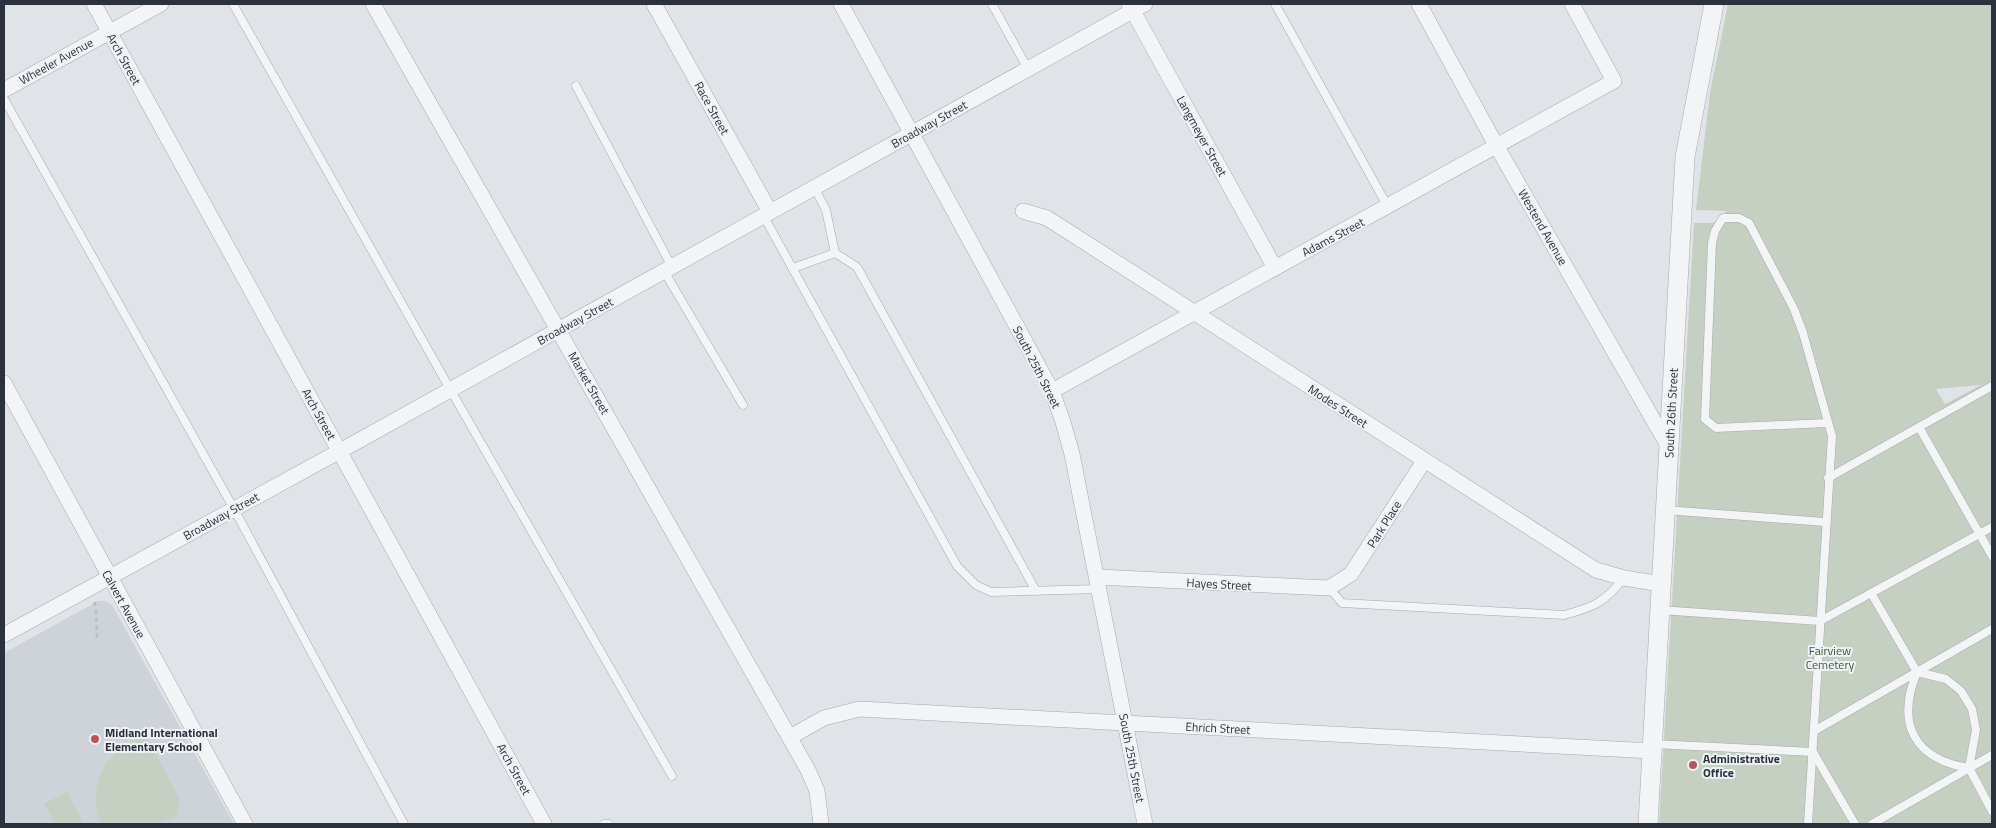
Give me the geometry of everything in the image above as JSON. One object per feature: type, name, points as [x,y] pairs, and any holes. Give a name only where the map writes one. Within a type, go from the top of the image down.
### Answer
[{"type":"street","name":"Arch Street","points":[[94,4],[544,824]]},
{"type":"street","name":"Wheeler Avenue","points":[[4,90],[161,4]]},
{"type":"street","name":"Market Street","points":[[373,4],[790,737],[817,790],[821,824]]},
{"type":"street","name":"Race Street","points":[[654,4],[767,214]]},
{"type":"street","name":"South 25th Street","points":[[841,4],[1052,391],[1072,454],[1145,824]]},
{"type":"street","name":"Westend Avenue","points":[[1418,4],[1497,148],[1670,449]]},
{"type":"street","name":"Adams Street","points":[[1052,391],[1193,312],[1497,148],[1614,81],[1572,4]]},
{"type":"street","name":"South 26th Street","points":[[1648,824],[1685,157],[1714,4]]},
{"type":"street","name":"Broadway Street","points":[[4,635],[559,330],[1028,69],[1136,6]]},
{"type":"street","name":"Langmeyer Street","points":[[1136,6],[1274,268]]},
{"type":"street","name":"Modes Street","points":[[1023,211],[1047,218],[1596,570],[1624,578],[1661,584]]},
{"type":"street","name":"Calvert Avenue","points":[[4,383],[245,824]]},
{"type":"street","name":"Park Place","points":[[1334,585],[1351,574],[1360,562],[1424,461]]},
{"type":"street","name":"Hayes Street","points":[[1098,583],[1334,585]]},
{"type":"street","name":"Ehrich Street","points":[[790,737],[824,718],[859,709],[1653,748]]},
{"type":"lane","points":[[233,4],[450,389],[672,776]]},
{"type":"lane","points":[[992,4],[1028,69]]},
{"type":"lane","points":[[1275,4],[1388,207]]},
{"type":"lane","points":[[576,86],[668,269],[743,405]]},
{"type":"lane","points":[[4,99],[234,509],[404,824]]},
{"type":"lane","points":[[814,187],[826,210],[835,253],[856,267],[1036,591]]},
{"type":"lane","points":[[767,214],[793,268],[957,566],[976,585],[991,592],[1036,591],[1098,583]]},
{"type":"lane","points":[[1808,824],[1825,522],[1832,436],[1794,309],[1749,223],[1739,218],[1723,218],[1715,231],[1712,243],[1705,419],[1709,425],[1716,428],[1827,422]]},
{"type":"lane","points":[[793,268],[835,253]]},
{"type":"lane","points":[[1828,478],[1992,386]]},
{"type":"lane","points":[[1919,427],[1992,556]]},
{"type":"lane","points":[[1665,510],[1825,522]]},
{"type":"lane","points":[[1660,610],[1820,621],[1992,527]]},
{"type":"lane","points":[[1334,585],[1342,603],[1564,615],[1596,606],[1609,597],[1624,578]]},
{"type":"lane","points":[[1871,593],[1917,672],[1946,679],[1961,692],[1972,709],[1976,730],[1969,768],[1992,811]]},
{"type":"lane","points":[[1814,731],[1992,630]]},
{"type":"lane","points":[[1917,672],[1909,692],[1907,707],[1909,726],[1918,742],[1933,755],[1951,765],[1969,768]]},
{"type":"lane","points":[[1653,748],[1813,752]]},
{"type":"lane","points":[[1813,752],[1855,824]]},
{"type":"lane","points":[[1872,824],[1992,755]]},
{"type":"path","points":[[92,600],[96,606],[97,640]]},
{"type":"shaded area","name":"Midland International Elementary School","points":[[98,601],[105,601],[112,605],[234,824],[4,824],[4,653]]},
{"type":"green space","name":"Fairview Cemetery","points":[[1728,4],[1992,4],[1992,824],[1659,824],[1694,223],[1713,223],[1727,211],[1696,210],[1710,93]],"holes":[[[1981,385],[1945,404],[1936,389]]]},
{"type":"green space","points":[[145,735],[180,799],[176,817],[155,824],[101,824],[96,795],[102,770],[119,750]]},
{"type":"green space","points":[[67,792],[84,824],[55,824],[44,804]]},
{"type":"place","name":"Midland International Elementary School","points":[[95,739]]},
{"type":"place","name":"Administrative Office","points":[[1693,765]]}]
